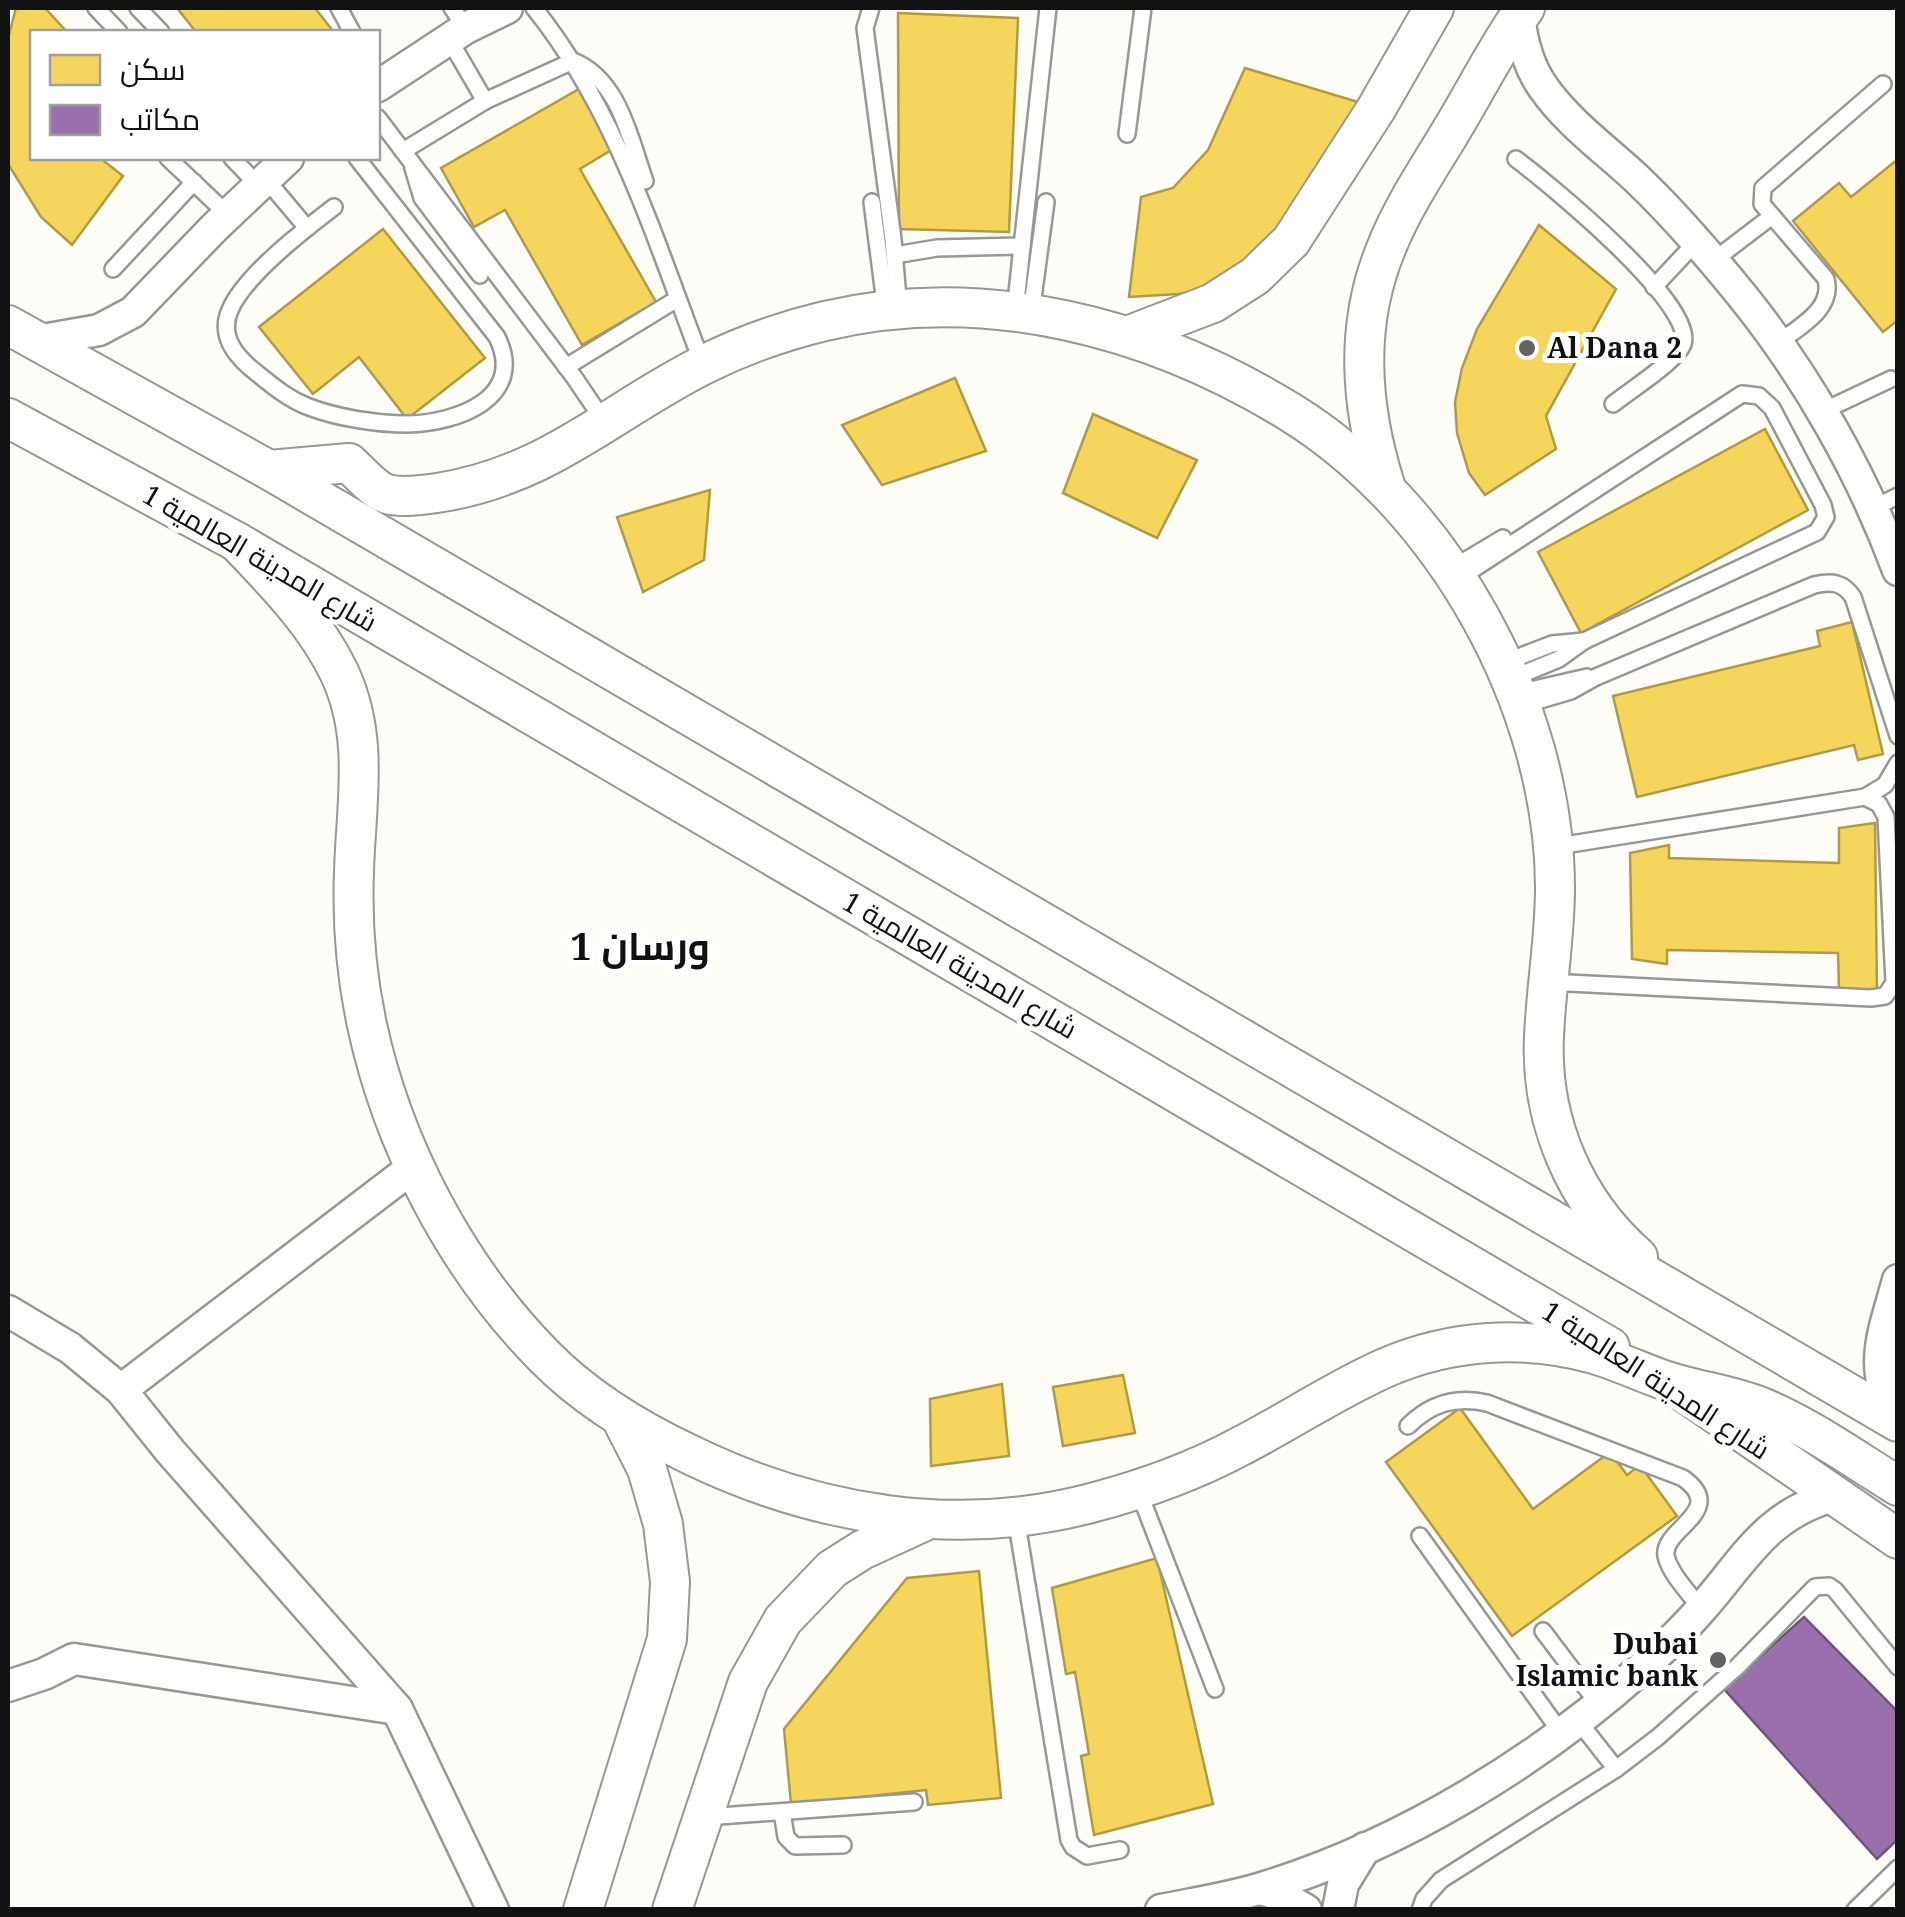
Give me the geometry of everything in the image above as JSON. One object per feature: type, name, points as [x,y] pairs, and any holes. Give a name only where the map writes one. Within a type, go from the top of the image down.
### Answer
[{"type":"street","points":[[380,84],[456,25],[507,8]]},
{"type":"street","points":[[1127,336],[1212,302],[1255,276],[1291,241],[1348,155],[1434,8]]},
{"type":"street","points":[[1385,485],[1370,438],[1363,390],[1364,340],[1372,292],[1387,245],[1409,202],[1522,12]]},
{"type":"street","points":[[1522,12],[1526,53],[1542,86],[1705,251],[1778,344],[1884,502],[1897,566]]},
{"type":"street","points":[[15,329],[99,330],[133,312],[286,160]]},
{"type":"street","points":[[269,470],[349,463],[386,494],[458,490],[508,477],[546,460],[704,365],[763,340],[826,321],[893,310],[955,307],[1023,312],[1084,323],[1198,363],[1248,387],[1296,416],[1385,485],[1454,574],[1512,685],[1538,764],[1552,847],[1555,887],[1543,1041],[1545,1085],[1554,1128],[1570,1170],[1592,1208],[1621,1242],[1685,1298]]},
{"type":"street","points":[[15,329],[269,470],[1897,1422]]},
{"type":"street","name":"شارع المدينة العالمية 1","points":[[8,418],[237,542],[1668,1381],[1898,1538]]},
{"type":"street","points":[[237,542],[308,621],[340,674],[354,714],[360,777],[353,918],[358,971],[366,1024],[380,1076],[416,1164],[441,1216],[489,1293],[548,1361],[621,1418],[717,1468],[768,1488],[856,1511],[927,1520],[1016,1518],[1138,1488],[1231,1452],[1382,1369],[1419,1354],[1462,1344],[1523,1344],[1589,1352],[1668,1381],[1719,1392],[1768,1410],[1898,1486]]},
{"type":"street","points":[[121,1390],[416,1164]]},
{"type":"street","points":[[1897,1422],[1886,1401],[1878,1356],[1898,1280]]},
{"type":"street","points":[[8,1311],[70,1348],[121,1390],[170,1452],[397,1709],[493,1910]]},
{"type":"street","points":[[583,1910],[667,1639],[670,1582],[663,1524],[646,1469],[621,1418]]},
{"type":"street","points":[[1161,1910],[1260,1889],[1364,1848],[1484,1785],[1580,1720],[1701,1610],[1774,1523],[1802,1506],[1833,1496]]},
{"type":"street","points":[[672,1910],[748,1682],[763,1650],[783,1620],[832,1569],[862,1550],[927,1520]]},
{"type":"street","points":[[8,1686],[74,1659],[397,1709]]},
{"type":"street","points":[[1338,1910],[1343,1884],[1364,1848]]},
{"type":"street","points":[[1260,1889],[1306,1910]]},
{"type":"lane","points":[[96,8],[117,30]]},
{"type":"lane","points":[[138,8],[159,30]]},
{"type":"lane","points":[[339,8],[351,30]]},
{"type":"lane","points":[[534,8],[573,60],[610,130],[704,365]]},
{"type":"lane","points":[[871,8],[865,28],[894,254],[893,310]]},
{"type":"lane","points":[[1023,312],[1022,246],[1048,8]]},
{"type":"lane","points":[[1127,134],[1142,8]]},
{"type":"lane","points":[[456,25],[485,102]]},
{"type":"lane","points":[[408,158],[485,102],[573,60]]},
{"type":"lane","points":[[573,60],[604,82],[646,181]]},
{"type":"lane","points":[[1778,344],[1822,308],[1828,286],[1761,199],[1766,184],[1884,84]]},
{"type":"lane","points":[[380,121],[605,424]]},
{"type":"lane","points":[[408,158],[422,198],[480,275]]},
{"type":"lane","points":[[1516,159],[1589,218],[1654,287],[1682,324],[1684,341],[1674,356],[1613,404]]},
{"type":"lane","points":[[170,160],[228,214]]},
{"type":"lane","points":[[234,160],[307,228]]},
{"type":"lane","points":[[334,208],[257,275],[230,310],[228,341],[250,368],[287,397],[313,409],[405,424],[450,418],[488,400],[505,369],[497,337],[359,160]]},
{"type":"lane","points":[[113,269],[194,182]]},
{"type":"lane","points":[[872,202],[893,310]]},
{"type":"lane","points":[[1023,312],[1046,202]]},
{"type":"lane","points":[[1654,287],[1705,251],[1772,216]]},
{"type":"lane","points":[[894,254],[936,248],[1022,246]]},
{"type":"lane","points":[[566,368],[677,299]]},
{"type":"lane","points":[[1821,412],[1891,379]]},
{"type":"lane","points":[[1454,574],[1734,398],[1750,394],[1766,401],[1826,511],[1822,528],[1584,640],[1558,660],[1512,685]]},
{"type":"lane","points":[[1454,574],[1519,528]]},
{"type":"lane","points":[[1512,685],[1571,691],[1596,677],[1814,586],[1832,582],[1841,584],[1853,597],[1898,736]]},
{"type":"lane","points":[[1552,847],[1865,797],[1885,786],[1898,764]]},
{"type":"lane","points":[[1548,982],[1885,996],[1894,984],[1886,817],[1879,804],[1865,797]]},
{"type":"lane","points":[[1408,1426],[1442,1403],[1487,1403],[1683,1478],[1694,1489],[1697,1509],[1693,1519],[1670,1541],[1666,1552],[1669,1563],[1701,1610]]},
{"type":"lane","points":[[1138,1488],[1215,1688]]},
{"type":"lane","points":[[1016,1518],[1069,1840],[1079,1853],[1088,1856],[1120,1850]]},
{"type":"lane","points":[[1420,1536],[1580,1720],[1616,1769]]},
{"type":"lane","points":[[1420,1910],[1431,1888],[1441,1880],[1658,1738],[1737,1668],[1815,1586],[1835,1590],[1898,1668]]},
{"type":"lane","points":[[1543,1631],[1580,1720]]},
{"type":"lane","points":[[702,1818],[914,1802]]},
{"type":"lane","points":[[782,1812],[786,1837],[795,1846],[843,1845]]},
{"type":"lane","points":[[1854,1910],[1898,1868]]},
{"type":"building: سكن","points":[[16,8],[45,8],[65,30],[30,30],[30,160],[103,160],[123,176],[72,245],[41,217],[8,164],[8,39]]},
{"type":"building: سكن","points":[[177,8],[315,8],[332,30],[194,30]]},
{"type":"building: سكن","points":[[898,13],[1018,18],[1009,232],[899,229]]},
{"type":"building: سكن","points":[[1245,68],[1358,102],[1293,213],[1247,265],[1202,289],[1129,297],[1141,197],[1173,188],[1208,150]]},
{"type":"building: سكن","points":[[579,89],[613,149],[580,169],[656,302],[582,345],[505,210],[474,227],[441,168]]},
{"type":"building: سكن","points":[[1898,159],[1898,320],[1883,332],[1793,221],[1839,183],[1851,197]]},
{"type":"building: سكن","name":"Al Dana 2","points":[[1539,225],[1616,289],[1546,416],[1556,449],[1485,495],[1469,473],[1457,433],[1455,402],[1462,368],[1477,329]]},
{"type":"building: سكن","points":[[383,229],[485,358],[407,419],[359,357],[313,394],[259,327]]},
{"type":"building: سكن","points":[[955,378],[986,451],[882,485],[842,425]]},
{"type":"building: سكن","points":[[1093,414],[1197,460],[1157,538],[1063,493]]},
{"type":"building: سكن","points":[[1765,429],[1808,510],[1581,633],[1538,552]]},
{"type":"building: سكن","points":[[710,490],[704,560],[643,592],[617,517]]},
{"type":"building: سكن","points":[[1852,622],[1883,754],[1858,760],[1854,745],[1637,797],[1613,696],[1820,646],[1817,631]]},
{"type":"building: سكن","points":[[1875,823],[1877,992],[1839,989],[1838,953],[1667,950],[1667,964],[1632,959],[1630,853],[1669,845],[1669,858],[1839,863],[1839,828]]},
{"type":"building: سكن","points":[[1123,1375],[1135,1433],[1063,1446],[1053,1387]]},
{"type":"building: سكن","points":[[1002,1384],[1009,1456],[931,1466],[930,1399]]},
{"type":"building: سكن","points":[[1460,1408],[1533,1509],[1610,1452],[1627,1475],[1640,1465],[1677,1516],[1512,1636],[1386,1462]]},
{"type":"building: سكن","points":[[1157,1558],[1213,1804],[1094,1835],[1081,1756],[1089,1754],[1075,1672],[1066,1674],[1052,1588]]},
{"type":"building: سكن","points":[[979,1571],[1001,1798],[928,1805],[926,1790],[791,1804],[784,1729],[907,1578]]},
{"type":"building: مكاتب","points":[[1804,1617],[1898,1712],[1898,1839],[1877,1859],[1724,1689]]},
{"type":"place","name":"Al Dana 2","points":[[1527,348]]},
{"type":"place","name":"Dubai Islamic bank","points":[[1718,1660]]},
{"type":"district","name":"ورسان 1","points":[[640,947]]}]
